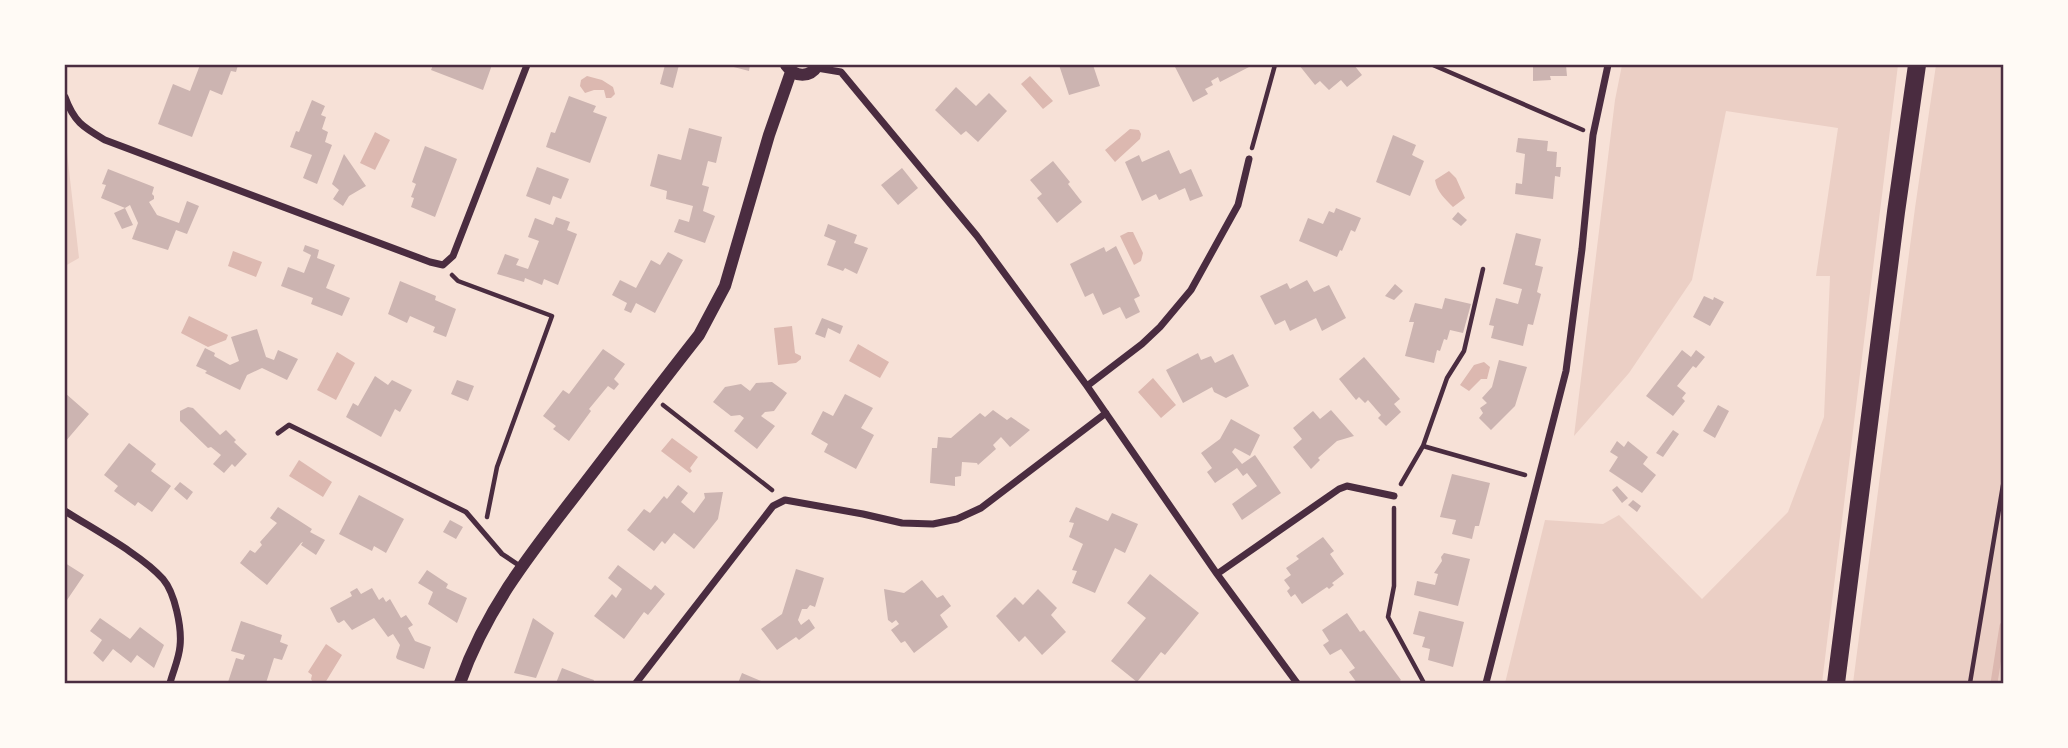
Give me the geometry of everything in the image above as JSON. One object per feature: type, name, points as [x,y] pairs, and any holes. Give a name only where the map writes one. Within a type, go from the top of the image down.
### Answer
[{"type":"main road","points":[[1836,683],[1917,65]]},
{"type":"street","points":[[65,97],[72,115],[86,129],[105,140],[443,265],[453,256],[527,65]]},
{"type":"street","points":[[1486,683],[1566,371],[1593,135],[1608,65]]},
{"type":"street","points":[[460,683],[490,614],[521,566],[699,335],[724,286],[789,68],[808,75],[818,66],[844,69],[977,236],[1087,386],[1217,574],[1297,683]]},
{"type":"street","points":[[1087,386],[1142,344],[1191,290],[1238,205],[1249,159]]},
{"type":"street","points":[[636,683],[773,506],[785,500],[902,523],[933,524],[957,520],[981,508],[1106,413]]},
{"type":"street","points":[[1217,574],[1339,489],[1347,486],[1394,496]]},
{"type":"street","points":[[65,511],[148,565],[164,581],[176,607],[180,643],[170,683]]},
{"type":"lane","points":[[278,433],[289,425],[467,512],[502,554],[521,566]]},
{"type":"path","points":[[1249,159],[1275,65]]},
{"type":"path","points":[[1433,65],[1593,135]]},
{"type":"path","points":[[443,265],[458,281],[552,316],[497,467],[484,532]]},
{"type":"path","points":[[1423,683],[1388,617],[1394,586],[1394,496],[1423,446],[1447,377],[1464,351],[1483,269]]},
{"type":"path","points":[[652,396],[785,500]]},
{"type":"path","points":[[1423,446],[1539,478]]},
{"type":"path","points":[[1970,683],[2003,485]]},
{"type":"shaded area","points":[[1622,65],[1898,65],[1822,683],[1505,683],[1545,520],[1603,524],[1619,515],[1702,599],[1788,512],[1824,417],[1830,276],[1816,276],[1838,128],[1726,111],[1692,280],[1629,373],[1574,436],[1615,100]]},
{"type":"shaded area","points":[[1936,65],[2003,65],[2003,683],[1853,683],[1915,208]]},
{"type":"shaded area","points":[[587,76],[602,80],[613,87],[615,94],[606,98],[604,90],[585,93],[580,86],[581,80]]},
{"type":"shaded area","points":[[1030,76],[1053,101],[1043,109],[1021,84]]},
{"type":"shaded area","points":[[1130,129],[1139,130],[1140,139],[1115,162],[1105,150]]},
{"type":"shaded area","points":[[375,132],[390,140],[375,170],[360,163]]},
{"type":"shaded area","points":[[65,135],[79,258],[65,266]]},
{"type":"shaded area","points":[[1449,171],[1456,178],[1465,198],[1453,207],[1439,192],[1435,180]]},
{"type":"shaded area","points":[[1133,232],[1143,253],[1141,261],[1134,265],[1120,236]]},
{"type":"shaded area","points":[[233,251],[262,262],[256,277],[228,266]]},
{"type":"shaded area","points":[[189,316],[228,335],[226,340],[208,347],[181,333]]},
{"type":"shaded area","points":[[792,326],[795,353],[801,356],[801,359],[796,363],[778,365],[774,328]]},
{"type":"shaded area","points":[[858,344],[889,362],[880,378],[849,361]]},
{"type":"shaded area","points":[[337,352],[355,363],[336,400],[317,390]]},
{"type":"shaded area","points":[[1484,362],[1490,367],[1487,379],[1481,379],[1469,391],[1460,385],[1474,365]]},
{"type":"shaded area","points":[[1153,378],[1176,405],[1161,418],[1138,392]]},
{"type":"shaded area","points":[[672,438],[698,457],[690,468],[690,473],[661,451]]},
{"type":"shaded area","points":[[299,460],[332,482],[323,497],[289,476]]},
{"type":"shaded area","points":[[326,644],[342,655],[325,683],[313,683],[312,675],[308,672]]},
{"type":"building","points":[[200,65],[238,65],[236,72],[231,71],[222,95],[210,90],[192,137],[158,124],[173,84],[190,91]]},
{"type":"building","points":[[433,65],[492,65],[483,90],[431,70]]},
{"type":"building","points":[[665,65],[679,65],[673,88],[660,84]]},
{"type":"building","points":[[726,65],[750,65],[749,71]]},
{"type":"building","points":[[1059,65],[1093,65],[1100,86],[1069,95]]},
{"type":"building","points":[[1174,65],[1249,67],[1220,82],[1218,77],[1211,81],[1213,85],[1205,89],[1208,94],[1193,102]]},
{"type":"building","points":[[1299,65],[1354,65],[1362,75],[1347,87],[1341,80],[1329,90],[1320,81],[1315,85]]},
{"type":"building","points":[[1533,65],[1566,65],[1567,76],[1550,76],[1551,80],[1533,81]]},
{"type":"building","points":[[956,87],[976,106],[989,93],[1007,111],[978,142],[966,131],[961,135],[935,110]]},
{"type":"building","points":[[569,96],[596,106],[593,112],[607,117],[590,163],[546,147],[551,132],[555,133]]},
{"type":"building","points":[[312,100],[325,106],[321,115],[326,117],[322,129],[328,132],[325,142],[332,145],[317,184],[303,178],[312,155],[290,147]]},
{"type":"building","points":[[689,128],[722,137],[716,163],[708,161],[702,185],[709,187],[703,211],[715,216],[705,243],[674,232],[679,219],[689,222],[693,206],[666,199],[667,191],[650,186],[658,154],[681,160]]},
{"type":"building","points":[[1393,135],[1416,145],[1412,155],[1424,161],[1410,196],[1376,182]]},
{"type":"building","points":[[1518,138],[1548,141],[1547,151],[1557,152],[1556,167],[1561,167],[1560,177],[1555,176],[1553,199],[1515,194],[1516,183],[1522,184],[1525,154],[1516,152]]},
{"type":"building","points":[[425,146],[457,159],[435,217],[411,207],[414,198],[411,197],[416,184],[412,182]]},
{"type":"building","points":[[1169,150],[1180,174],[1191,169],[1203,196],[1190,201],[1185,188],[1159,200],[1156,194],[1142,201],[1125,162],[1139,155],[1142,162]]},
{"type":"building","points":[[344,154],[366,186],[349,196],[343,206],[333,199],[339,190],[332,184]]},
{"type":"building","points":[[1053,161],[1082,202],[1057,223],[1037,198],[1042,194],[1030,180]]},
{"type":"building","points":[[537,167],[569,179],[561,199],[553,196],[550,205],[526,196]]},
{"type":"building","points":[[902,168],[918,188],[898,205],[881,185]]},
{"type":"building","points":[[108,169],[154,187],[154,199],[149,202],[157,215],[179,223],[187,201],[199,206],[187,234],[176,230],[168,250],[132,239],[138,223],[130,205],[125,208],[101,198],[106,185],[102,184]]},
{"type":"building","points":[[125,208],[133,225],[122,229],[114,213]]},
{"type":"building","points":[[1336,208],[1361,218],[1355,232],[1351,230],[1337,257],[1299,241],[1308,218],[1323,224],[1329,211],[1334,213]]},
{"type":"building","points":[[1458,212],[1467,220],[1461,226],[1452,219]]},
{"type":"building","points":[[556,217],[570,222],[567,230],[577,234],[558,285],[544,279],[542,285],[525,278],[524,282],[497,274],[505,254],[519,259],[516,265],[528,269],[539,241],[528,237],[535,218],[553,225]]},
{"type":"building","points":[[828,224],[857,235],[854,243],[868,248],[857,274],[845,268],[843,271],[827,265],[836,241],[824,236]]},
{"type":"building","points":[[1516,233],[1541,239],[1535,265],[1543,267],[1537,292],[1541,294],[1533,325],[1528,324],[1523,346],[1491,338],[1494,326],[1489,325],[1496,298],[1518,304],[1522,289],[1503,284]]},
{"type":"building","points":[[305,245],[319,250],[317,258],[335,265],[326,288],[350,298],[342,316],[311,304],[313,298],[281,286],[288,267],[304,273],[311,255],[303,251]]},
{"type":"building","points":[[1116,246],[1140,296],[1134,299],[1140,312],[1126,319],[1120,307],[1103,315],[1093,293],[1085,297],[1070,264],[1104,247],[1106,252]]},
{"type":"building","points":[[668,252],[683,260],[655,313],[636,303],[631,313],[624,310],[627,303],[612,295],[620,280],[636,288],[651,260],[660,265]]},
{"type":"building","points":[[1307,280],[1314,292],[1329,285],[1346,318],[1322,331],[1316,318],[1290,331],[1285,320],[1275,325],[1260,296],[1287,283],[1290,289]]},
{"type":"building","points":[[400,281],[436,296],[435,300],[456,309],[446,337],[433,332],[435,327],[410,316],[407,323],[388,314]]},
{"type":"building","points":[[1395,284],[1403,291],[1394,300],[1385,296]]},
{"type":"building","points":[[1704,296],[1724,302],[1710,326],[1693,317]]},
{"type":"building","points":[[1445,298],[1471,304],[1463,333],[1450,330],[1440,351],[1437,350],[1434,363],[1405,356],[1414,322],[1409,322],[1415,303],[1442,309]]},
{"type":"building","points":[[822,318],[843,326],[840,334],[828,328],[825,338],[815,334]]},
{"type":"building","points":[[257,329],[266,357],[274,360],[278,350],[298,359],[287,380],[262,368],[247,375],[240,390],[196,366],[205,348],[230,365],[239,361],[231,337]]},
{"type":"building","points":[[603,349],[625,364],[614,379],[619,384],[614,390],[608,386],[589,409],[591,411],[569,441],[553,429],[556,426],[543,416],[563,390],[569,394]]},
{"type":"building","points":[[1682,350],[1691,357],[1696,350],[1705,357],[1696,368],[1693,366],[1677,386],[1686,393],[1682,398],[1685,401],[1673,416],[1646,396]]},
{"type":"building","points":[[1198,353],[1201,360],[1211,356],[1215,363],[1233,354],[1249,386],[1226,398],[1214,392],[1212,387],[1183,403],[1166,370]]},
{"type":"building","points":[[1364,357],[1400,399],[1394,404],[1401,412],[1386,426],[1378,418],[1381,415],[1368,400],[1365,403],[1359,397],[1356,400],[1339,379]]},
{"type":"building","points":[[1499,360],[1527,367],[1515,406],[1491,430],[1479,418],[1483,413],[1480,408],[1487,403],[1482,398],[1492,387]]},
{"type":"building","points":[[375,376],[388,385],[392,380],[412,390],[400,412],[395,409],[381,437],[346,417],[353,403],[358,406]]},
{"type":"building","points":[[457,380],[474,386],[468,401],[451,394]]},
{"type":"building","points":[[772,382],[787,393],[774,411],[765,412],[761,416],[775,426],[757,449],[734,431],[744,418],[740,415],[731,416],[713,402],[725,387],[741,384],[750,391],[756,383]]},
{"type":"building","points":[[65,393],[89,414],[65,442]]},
{"type":"building","points":[[845,394],[873,408],[861,428],[874,435],[856,469],[824,452],[828,444],[811,434],[823,411],[833,416]]},
{"type":"building","points":[[1718,405],[1729,411],[1715,438],[1703,431]]},
{"type":"building","points":[[193,408],[220,435],[226,430],[247,454],[235,467],[232,464],[224,473],[213,464],[221,455],[211,447],[208,448],[180,421],[180,411]]},
{"type":"building","points":[[993,410],[1007,420],[1011,417],[1030,430],[1010,447],[1001,437],[993,445],[996,449],[978,465],[962,462],[961,476],[955,477],[955,486],[930,483],[932,448],[937,448],[938,437],[951,438],[980,413],[985,417]]},
{"type":"building","points":[[1331,410],[1354,436],[1337,441],[1318,458],[1320,460],[1311,469],[1293,447],[1302,439],[1293,428],[1313,411],[1320,419]]},
{"type":"building","points":[[1231,419],[1260,435],[1250,456],[1235,448],[1232,452],[1242,464],[1255,455],[1281,493],[1242,520],[1232,504],[1257,486],[1247,473],[1243,476],[1237,468],[1215,483],[1207,472],[1212,468],[1201,453],[1220,439]]},
{"type":"building","points":[[1673,430],[1679,434],[1663,457],[1656,453]]},
{"type":"building","points":[[1617,441],[1624,447],[1628,441],[1648,457],[1643,464],[1656,475],[1642,493],[1609,471],[1618,457],[1610,452]]},
{"type":"building","points":[[129,443],[156,464],[151,471],[171,486],[152,512],[138,502],[135,506],[114,491],[118,486],[104,475]]},
{"type":"building","points":[[1452,474],[1490,483],[1479,526],[1475,526],[1472,539],[1452,534],[1456,520],[1440,517]]},
{"type":"building","points":[[180,482],[193,492],[187,500],[174,489]]},
{"type":"building","points":[[678,485],[688,493],[681,502],[694,513],[705,498],[704,493],[723,492],[718,519],[694,549],[674,533],[665,544],[662,541],[654,551],[627,530],[644,509],[650,513],[664,496],[667,499]]},
{"type":"building","points":[[1617,486],[1628,498],[1622,503],[1612,490]]},
{"type":"building","points":[[359,495],[404,519],[386,553],[374,546],[372,551],[339,534]]},
{"type":"building","points":[[1633,500],[1641,506],[1637,512],[1628,505]]},
{"type":"building","points":[[278,507],[325,540],[316,555],[301,543],[267,585],[240,563],[250,550],[255,553],[262,545],[260,542],[277,523],[270,518]]},
{"type":"building","points":[[1076,507],[1108,521],[1112,513],[1138,524],[1125,553],[1115,548],[1095,593],[1072,583],[1077,571],[1072,570],[1083,544],[1069,537],[1074,523],[1069,522]]},
{"type":"building","points":[[450,520],[463,527],[456,539],[443,532]]},
{"type":"building","points":[[1323,537],[1334,551],[1330,554],[1344,574],[1332,583],[1334,585],[1329,589],[1327,587],[1302,604],[1295,594],[1291,597],[1287,591],[1290,588],[1284,580],[1291,575],[1286,568],[1299,559],[1296,556]]},
{"type":"building","points":[[1444,553],[1470,559],[1458,606],[1414,595],[1417,581],[1435,585],[1438,574],[1434,573]]},
{"type":"building","points":[[65,563],[84,575],[65,603]]},
{"type":"building","points":[[618,565],[651,590],[655,585],[665,594],[648,615],[644,612],[624,639],[594,616],[612,594],[616,598],[622,589],[608,578]]},
{"type":"building","points":[[796,569],[824,578],[815,607],[810,605],[807,609],[802,609],[798,620],[801,625],[809,619],[815,628],[799,640],[796,637],[777,650],[761,629],[782,614]]},
{"type":"building","points":[[427,570],[448,584],[446,588],[467,598],[457,623],[428,604],[433,592],[418,583]]},
{"type":"building","points":[[1150,574],[1199,613],[1165,655],[1161,652],[1137,682],[1111,661],[1146,618],[1127,603]]},
{"type":"building","points":[[922,580],[937,598],[943,595],[951,606],[940,615],[948,627],[914,653],[905,641],[901,643],[891,630],[899,624],[896,620],[892,623],[888,620],[884,589],[904,593]]},
{"type":"building","points":[[357,588],[361,594],[372,588],[379,600],[383,597],[386,602],[390,599],[401,618],[406,615],[413,625],[408,628],[415,641],[431,647],[424,669],[397,659],[400,645],[393,634],[388,637],[374,618],[352,630],[344,620],[337,622],[330,608],[352,596],[350,592]]},
{"type":"building","points":[[1038,589],[1057,608],[1051,615],[1066,632],[1042,655],[1025,636],[1019,642],[996,616],[1015,597],[1023,605]]},
{"type":"building","points":[[1419,611],[1464,622],[1453,667],[1428,660],[1430,649],[1422,647],[1425,637],[1413,634]]},
{"type":"building","points":[[1347,613],[1360,632],[1364,630],[1401,680],[1397,683],[1357,683],[1349,672],[1355,668],[1341,649],[1330,655],[1323,645],[1329,641],[1322,630]]},
{"type":"building","points":[[100,618],[130,639],[140,627],[164,645],[154,668],[137,655],[131,663],[113,649],[103,662],[93,653],[102,640],[90,631]]},
{"type":"building","points":[[533,618],[554,633],[536,678],[514,673]]},
{"type":"building","points":[[241,621],[282,635],[280,642],[288,645],[282,660],[274,658],[266,683],[228,682],[236,658],[243,660],[245,655],[231,651]]},
{"type":"building","points":[[562,668],[594,680],[593,683],[556,683]]},
{"type":"building","points":[[742,673],[766,683],[738,683]]},
{"type":"waterway","points":[[1994,683],[2003,626]]}]
